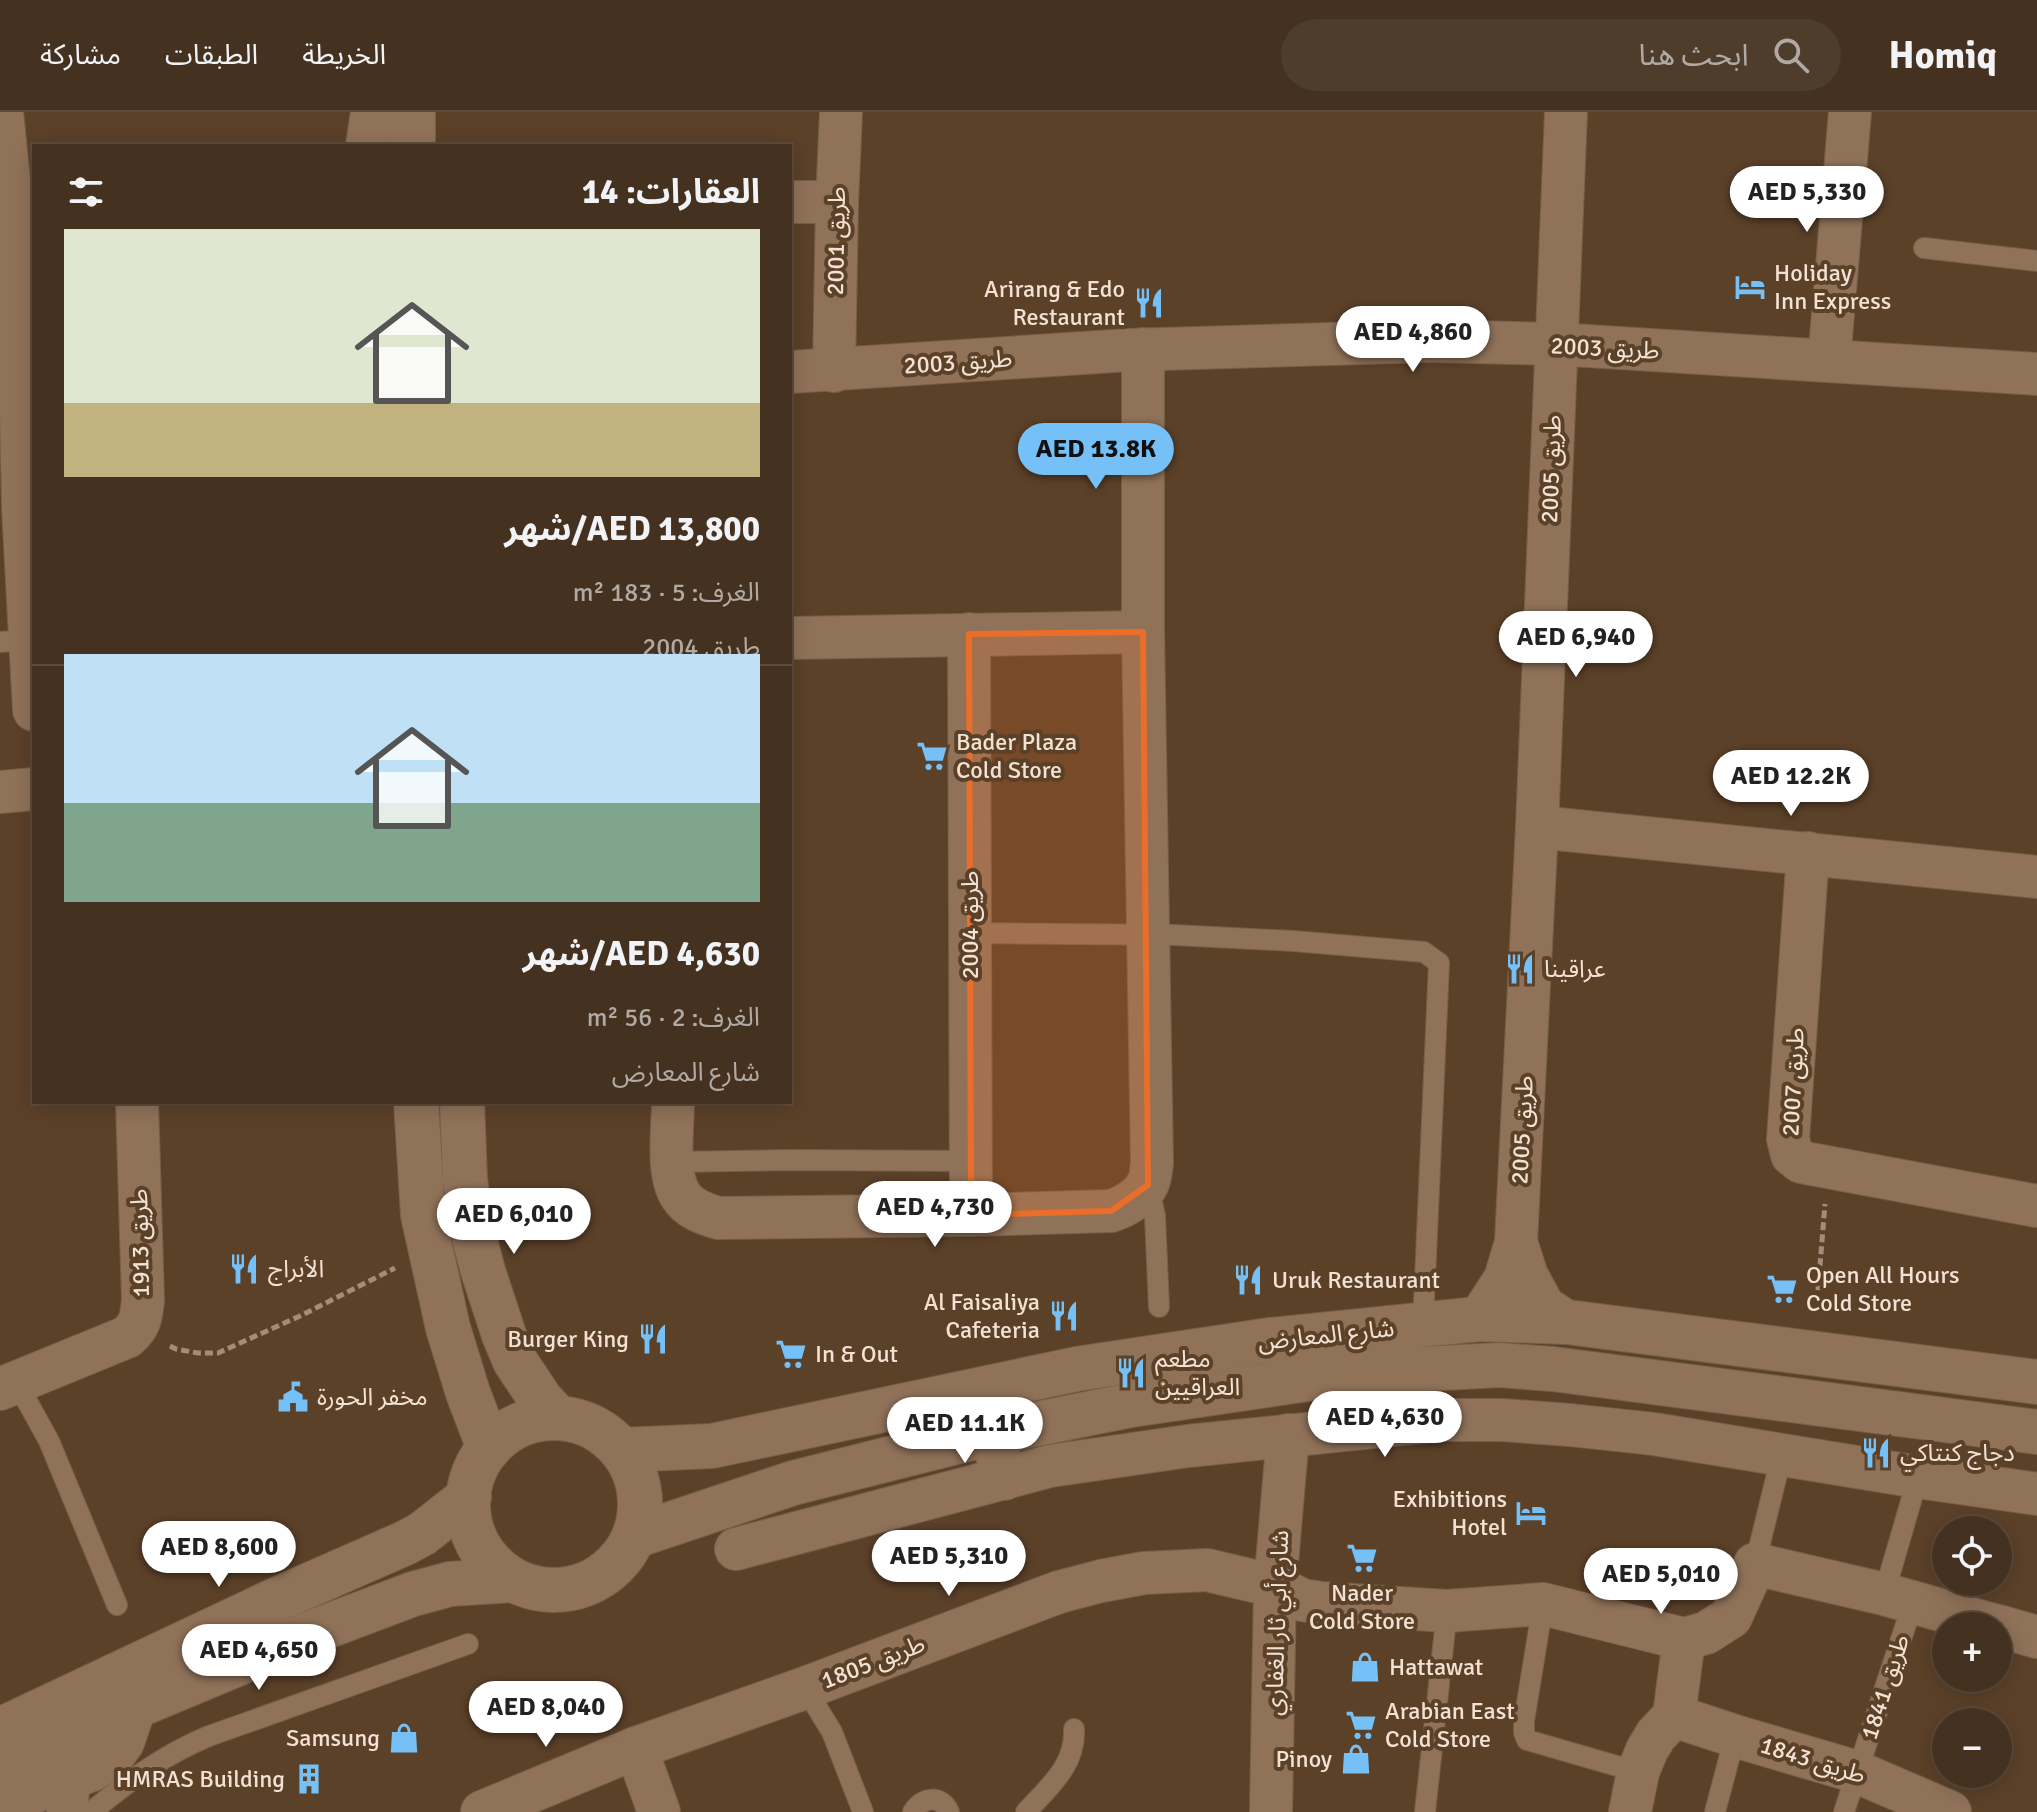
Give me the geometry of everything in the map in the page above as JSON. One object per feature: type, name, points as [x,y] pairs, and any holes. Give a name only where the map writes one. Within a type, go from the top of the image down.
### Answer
[{"type":"main road","points":[[356,112],[357,144]]},
{"type":"main road","points":[[368,144],[373,112]]},
{"type":"main road","points":[[413,112],[413,144]]},
{"type":"main road","points":[[416,1104],[423,1215],[448,1328],[489,1448]]},
{"type":"main road","points":[[462,1104],[465,1180],[483,1271],[515,1361],[541,1400],[558,1418]]},
{"type":"main road","name":"شارع المعارض","points":[[622,1450],[712,1446],[1077,1369],[1270,1340],[1479,1319],[1567,1322],[2037,1382]]},
{"type":"main road","name":"شارع المعارض","points":[[635,1536],[793,1483],[992,1433],[1131,1405],[1348,1373],[1499,1365],[1553,1369],[2037,1432]]},
{"type":"main road","points":[[558,1418],[581,1422],[603,1433],[622,1450],[634,1470],[640,1491],[640,1514],[635,1536],[619,1561],[597,1580],[569,1590],[540,1590],[512,1580],[492,1565],[478,1545],[470,1522],[469,1497],[472,1479],[489,1448],[509,1431],[532,1421],[558,1418]]},
{"type":"main road","points":[[992,1433],[1004,1478]]},
{"type":"main road","points":[[0,1730],[266,1604],[405,1543],[422,1534],[469,1497]]},
{"type":"main road","points":[[0,1772],[134,1707],[413,1594],[450,1584],[512,1580]]},
{"type":"main road","points":[[0,1806],[76,1800],[92,1769],[111,1757],[122,1742],[134,1707]]},
{"type":"street","points":[[2,112],[23,210],[9,346],[28,409],[12,508],[15,641],[32,703]]},
{"type":"street","name":"طريق 2001","points":[[834,371],[841,112]]},
{"type":"street","name":"طريق 2005","points":[[1479,1319],[1505,1279],[1516,1242],[1537,827],[1566,112]]},
{"type":"street","points":[[1829,361],[1850,112]]},
{"type":"street","points":[[792,202],[837,202]]},
{"type":"street","name":"طريق 2003","points":[[792,372],[1136,349],[1431,341],[1556,344],[2037,374]]},
{"type":"street","points":[[673,1104],[673,1175],[681,1197],[697,1211],[718,1218],[1111,1211],[1130,1202],[1148,1185],[1152,1163],[1148,935],[1136,632],[1136,349]]},
{"type":"street","points":[[792,638],[1136,632]]},
{"type":"street","name":"طريق 2004","points":[[969,634],[971,1215]]},
{"type":"street","points":[[0,792],[32,789]]},
{"type":"street","points":[[1537,827],[2037,877]]},
{"type":"street","name":"طريق 2007","points":[[1808,853],[1788,1139],[1790,1150],[1796,1159],[1829,1167],[2037,1206]]},
{"type":"street","name":"طريق 1913","points":[[8,1386],[127,1337],[136,1329],[143,1300],[137,1104]]},
{"type":"street","name":"طريق 2005","points":[[1516,1242],[1527,1276],[1544,1307],[1567,1322]]},
{"type":"street","points":[[736,1549],[1050,1466],[1188,1446],[1442,1420],[1502,1420],[1640,1433],[2037,1494]]},
{"type":"street","name":"شارع أبي ثار الغفاري","points":[[1271,1812],[1275,1586],[1288,1435]]},
{"type":"street","points":[[1275,1586],[1302,1600],[1321,1603],[1447,1611],[1543,1604],[1684,1639],[1706,1633],[1731,1617],[1755,1564]]},
{"type":"street","name":"طريق 1841","points":[[1755,1564],[1946,1612]]},
{"type":"street","name":"طريق 1805","points":[[482,1812],[636,1748],[1059,1592],[1144,1573],[1207,1570],[1275,1586]]},
{"type":"street","name":"طريق 1841","points":[[2012,1630],[2037,1637]]},
{"type":"street","points":[[1630,1812],[1638,1772],[1656,1735],[1674,1716],[1684,1639]]},
{"type":"street","name":"طريق 1843","points":[[1674,1716],[1857,1772],[1950,1812]]},
{"type":"street","points":[[636,1748],[659,1812]]},
{"type":"street","points":[[0,1806],[8,1812]]},
{"type":"lane","points":[[1924,248],[2037,261]]},
{"type":"lane","points":[[970,933],[1148,935],[1293,941],[1424,952],[1439,963],[1423,1324]]},
{"type":"lane","points":[[673,1162],[971,1161]]},
{"type":"lane","points":[[1148,1185],[1155,1216],[1159,1307]]},
{"type":"lane","points":[[8,1386],[49,1441],[117,1605]]},
{"type":"lane","points":[[1755,1564],[1782,1454]]},
{"type":"lane","points":[[1898,1599],[1918,1477]]},
{"type":"lane","name":"طريق 1841","points":[[1844,1812],[1857,1772],[1898,1599]]},
{"type":"lane","points":[[1543,1604],[1524,1721],[1527,1740],[1638,1772]]},
{"type":"lane","points":[[1425,1812],[1447,1611]]},
{"type":"lane","points":[[76,1800],[140,1773],[180,1748],[209,1736],[468,1644]]},
{"type":"lane","points":[[805,1688],[832,1732],[863,1812]]},
{"type":"lane","points":[[1026,1812],[1068,1764],[1075,1740],[1074,1729]]},
{"type":"lane","points":[[1715,1812],[1735,1736]]},
{"type":"lane","points":[[913,1812],[919,1803],[928,1799],[946,1805],[949,1812]]},
{"type":"path","points":[[1812,1353],[1829,1167]]},
{"type":"path","points":[[136,1329],[176,1349],[218,1353],[300,1316],[431,1249]]},
{"type":"highlighted area","points":[[1143,632],[1148,1185],[1111,1211],[971,1215],[969,634]]},
{"type":"place","name":"Holiday Inn Express","points":[[1750,287]]},
{"type":"place","name":"Arirang & Edo Restaurant","points":[[1149,303]]},
{"type":"place","name":"Bader Plaza Cold Store","points":[[932,756]]},
{"type":"place","name":"عراقينا","points":[[1520,969]]},
{"type":"place","name":"الأبراج","points":[[244,1269]]},
{"type":"place","name":"Uruk Restaurant","points":[[1248,1280]]},
{"type":"place","name":"Open All Hours Cold Store","points":[[1782,1289]]},
{"type":"place","name":"Al Faisaliya Cafeteria","points":[[1064,1316]]},
{"type":"place","name":"Burger King","points":[[653,1339]]},
{"type":"place","name":"In & Out","points":[[791,1354]]},
{"type":"place","name":"مطعم العراقيين","points":[[1131,1373]]},
{"type":"place","name":"مخفر الحورة","points":[[293,1397]]},
{"type":"place","name":"دجاج كنتاكي","points":[[1876,1453]]},
{"type":"place","name":"Exhibitions Hotel","points":[[1531,1513]]},
{"type":"place","name":"Nader Cold Store","points":[[1362,1558]]},
{"type":"place","name":"Hattawat","points":[[1365,1667]]},
{"type":"place","name":"Arabian East Cold Store","points":[[1361,1725]]},
{"type":"place","name":"Samsung","points":[[404,1738]]},
{"type":"place","name":"Pinoy","points":[[1356,1759]]},
{"type":"place","name":"HMRAS Building","points":[[309,1779]]}]
